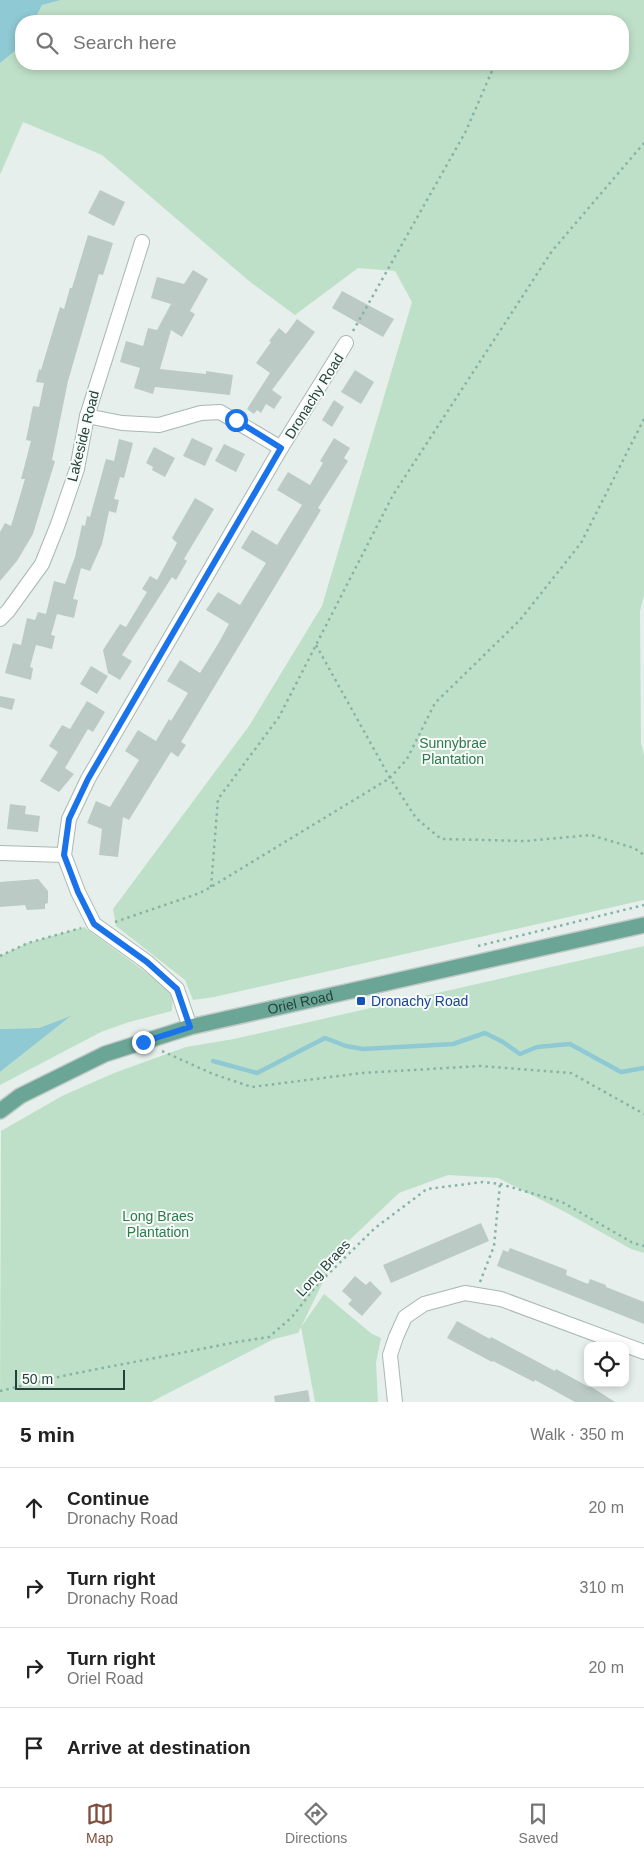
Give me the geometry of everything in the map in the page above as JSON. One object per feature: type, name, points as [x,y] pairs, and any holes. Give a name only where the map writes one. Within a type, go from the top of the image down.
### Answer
[{"type":"main road","name":"Oriel Road","points":[[0,1111],[20,1096],[105,1054],[190,1027],[644,925]]},
{"type":"street","name":"Lakeside Road","points":[[0,619],[8,611],[42,564],[58,524],[77,469],[87,416],[142,242]]},
{"type":"street","name":"Dronachy Road","points":[[190,1027],[177,989],[100,923],[78,892],[64,855],[69,819],[88,779],[281,448],[346,343]]},
{"type":"street","name":"Dronachy Road","points":[[87,416],[122,423],[159,425],[201,413],[220,412],[281,448]]},
{"type":"street","points":[[0,853],[64,855]]},
{"type":"street","points":[[394,1402],[390,1355],[405,1317],[424,1304],[465,1294],[501,1299],[644,1352]]},
{"type":"path","points":[[346,343],[466,131],[492,70]]},
{"type":"path","points":[[211,887],[218,799],[279,717],[393,496],[547,259],[644,143]]},
{"type":"path","points":[[0,956],[28,943],[100,923],[110,923],[200,893],[390,778],[407,759],[435,703],[520,620],[581,544],[644,419]]},
{"type":"path","points":[[316,644],[390,778],[416,818],[441,839],[526,841],[591,835],[634,848],[644,855]]},
{"type":"path","points":[[143,1042],[213,1074],[252,1087],[362,1073],[480,1066],[570,1073],[644,1114]]},
{"type":"path","name":"Long Braes","points":[[0,1392],[67,1375],[269,1337],[292,1316],[316,1286],[375,1228],[427,1189],[482,1182],[500,1184],[562,1202],[633,1243],[644,1246]]},
{"type":"path","points":[[474,1295],[494,1246],[500,1184]]},
{"type":"green space","name":"Sunnybrae Plantation","points":[[61,0],[644,0],[644,595],[640,611],[641,743],[644,755],[644,900],[214,997],[193,1000],[185,980],[116,926],[113,909],[249,726],[322,606],[412,302],[395,271],[358,268],[295,315],[249,281],[102,155],[23,122],[0,175],[0,63],[15,51],[15,70],[629,70],[629,15],[37,15],[42,5]]},
{"type":"green space","points":[[84,927],[173,992],[172,1011],[129,1022],[101,1032],[0,1085],[0,1072],[70,1017],[39,1028],[0,1029],[0,956],[28,943]]},
{"type":"green space","name":"Long Braes Plantation","points":[[644,946],[644,1253],[631,1249],[567,1213],[498,1178],[448,1175],[399,1193],[338,1251],[298,1333],[274,1339],[151,1402],[0,1402],[1,1131],[62,1096],[114,1073],[186,1047],[234,1039]]},
{"type":"green space","points":[[324,1294],[372,1334],[381,1338],[376,1363],[378,1402],[315,1402],[301,1327]]},
{"type":"water","points":[[0,0],[61,0],[42,5],[37,15],[15,15],[15,51],[0,63]]},
{"type":"water","points":[[71,1016],[0,1072],[0,1029],[39,1028]]},
{"type":"building","points":[[100,190],[125,202],[114,226],[88,213]]},
{"type":"building","points":[[88,235],[113,243],[103,275],[99,274],[68,381],[52,460],[55,461],[33,534],[17,561],[0,581],[0,532],[5,523],[11,526],[25,479],[21,479],[31,441],[26,440],[33,406],[39,407],[44,383],[36,382],[39,369],[41,370],[60,307],[64,309],[70,288],[72,288]]},
{"type":"building","points":[[193,270],[208,279],[190,311],[195,314],[182,337],[171,330],[160,369],[206,374],[206,371],[233,375],[230,395],[155,387],[153,394],[134,388],[140,368],[120,362],[126,341],[143,346],[148,328],[157,330],[171,304],[151,298],[157,277],[184,284]]},
{"type":"building","points":[[342,291],[394,319],[383,337],[332,308]]},
{"type":"building","points":[[297,319],[315,332],[272,390],[282,397],[274,409],[266,404],[261,413],[257,410],[254,414],[247,409],[270,373],[256,363],[279,328],[286,334]]},
{"type":"building","points":[[355,370],[374,382],[361,404],[341,392]]},
{"type":"building","points":[[334,400],[344,407],[332,427],[322,420]]},
{"type":"building","points":[[192,438],[213,448],[205,466],[183,456]]},
{"type":"building","points":[[334,438],[350,448],[344,458],[348,461],[318,508],[321,510],[181,742],[186,745],[178,757],[171,752],[129,820],[123,817],[118,857],[99,855],[102,829],[87,823],[96,801],[110,807],[139,760],[125,751],[138,730],[156,741],[188,693],[167,681],[180,660],[200,673],[218,644],[229,624],[206,610],[218,592],[240,605],[266,563],[241,548],[252,530],[277,545],[302,505],[277,490],[288,472],[310,485],[323,463],[320,461]]},
{"type":"building","points":[[119,439],[133,443],[124,478],[120,477],[114,499],[119,500],[116,513],[109,511],[102,544],[90,571],[81,568],[73,599],[78,600],[74,618],[57,614],[51,635],[55,636],[52,649],[36,645],[30,667],[33,668],[31,680],[5,673],[13,643],[21,645],[27,618],[35,620],[38,612],[46,614],[54,581],[65,584],[75,557],[82,525],[85,526],[87,516],[90,517],[106,459],[114,461]]},
{"type":"building","points":[[224,444],[245,454],[236,472],[215,461]]},
{"type":"building","points":[[154,447],[175,458],[165,477],[152,470],[153,467],[146,463]]},
{"type":"building","points":[[195,498],[214,509],[184,559],[187,561],[176,580],[172,577],[122,655],[132,661],[120,680],[108,673],[103,650],[120,624],[126,627],[147,592],[142,589],[150,576],[157,580],[177,543],[172,538]]},
{"type":"building","points":[[91,666],[108,676],[97,694],[80,684]]},
{"type":"building","points":[[0,696],[15,699],[12,710],[0,707]]},
{"type":"building","points":[[87,701],[105,712],[93,732],[88,729],[65,768],[74,774],[59,792],[40,781],[58,752],[49,746],[62,725],[70,729]]},
{"type":"building","points":[[10,804],[26,806],[25,814],[40,816],[38,832],[7,829]]},
{"type":"building","points":[[38,879],[48,891],[48,903],[45,904],[45,909],[27,910],[25,905],[0,907],[0,882]]},
{"type":"building","points":[[481,1223],[489,1241],[391,1283],[383,1265]]},
{"type":"building","points":[[510,1248],[567,1270],[566,1275],[588,1284],[590,1279],[644,1302],[644,1324],[497,1266],[503,1250],[508,1252]]},
{"type":"building","points":[[355,1276],[366,1285],[370,1281],[382,1293],[362,1316],[348,1304],[352,1300],[342,1291]]},
{"type":"building","points":[[457,1321],[555,1371],[556,1369],[584,1384],[584,1387],[592,1387],[615,1402],[575,1402],[535,1380],[534,1382],[492,1362],[447,1338]]},
{"type":"building","points":[[308,1390],[310,1402],[275,1402],[274,1396]]},
{"type":"waterway","points":[[213,1061],[257,1073],[325,1038],[346,1046],[363,1049],[453,1044],[485,1033],[503,1042],[520,1054],[537,1047],[570,1044],[621,1072],[644,1068]]},
{"type":"place","name":"Dronachy Road","points":[[361,1001]]},
{"type":"route","points":[[143,1042],[190,1027],[177,989],[147,962],[94,924],[78,892],[64,855],[69,819],[88,779],[281,448],[236,420]]}]
